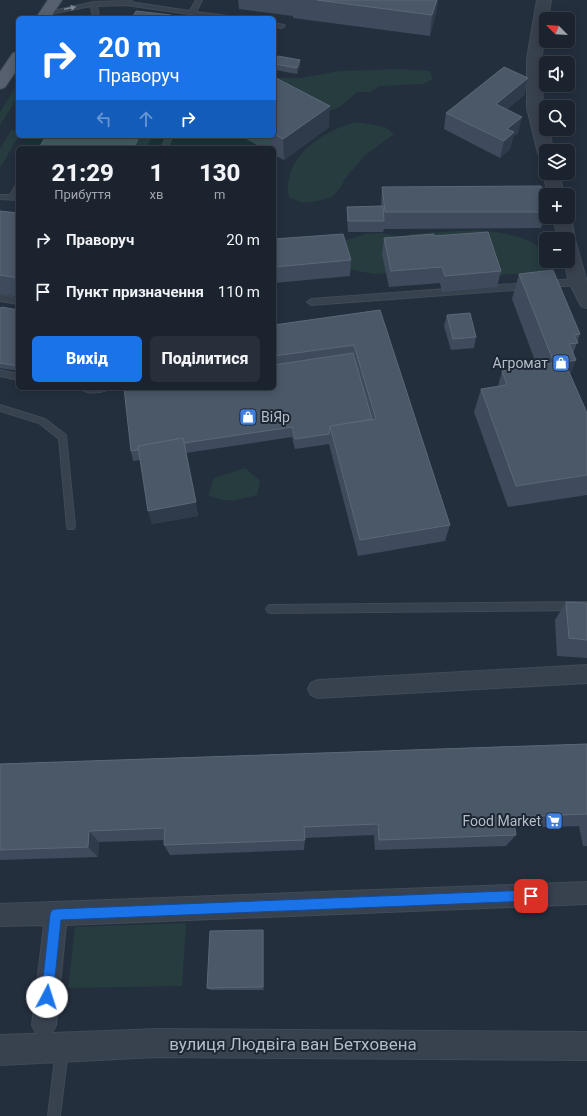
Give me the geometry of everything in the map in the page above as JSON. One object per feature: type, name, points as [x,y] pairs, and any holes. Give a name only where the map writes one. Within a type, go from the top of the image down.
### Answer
[{"type":"main road","points":[[45,16],[55,0]]},
{"type":"main road","points":[[0,84],[16,59]]},
{"type":"street","points":[[544,0],[534,58],[535,108],[544,144]]},
{"type":"street","points":[[574,268],[578,282],[587,301]]},
{"type":"street","points":[[318,689],[587,674]]},
{"type":"street","points":[[0,915],[587,893]]},
{"type":"street","points":[[44,1025],[56,914]]},
{"type":"street","name":"вулиця Людвіга ван Бетховена","points":[[0,1050],[158,1043],[587,1046]]},
{"type":"lane","points":[[192,13],[199,0]]},
{"type":"lane","points":[[45,16],[94,4],[128,1],[214,16]]},
{"type":"lane","points":[[94,4],[96,16]]},
{"type":"lane","points":[[276,25],[282,26]]},
{"type":"lane","points":[[0,197],[15,198]]},
{"type":"lane","points":[[312,302],[578,282]]},
{"type":"lane","points":[[0,298],[16,301]]},
{"type":"lane","points":[[0,373],[16,377]]},
{"type":"lane","points":[[0,408],[42,421],[63,437],[72,526]]},
{"type":"lane","points":[[272,609],[587,606]]},
{"type":"lane","points":[[54,1116],[62,1047]]},
{"type":"green space","points":[[398,69],[430,71],[433,79],[423,84],[380,86],[370,92],[357,92],[341,106],[319,116],[276,80],[276,78],[301,78],[339,71]]},
{"type":"green space","points":[[16,86],[16,100],[0,125],[0,112]]},
{"type":"green space","points":[[357,122],[385,127],[394,134],[365,155],[332,197],[303,203],[289,197],[289,183],[292,170],[298,158],[319,139],[331,131]]},
{"type":"green space","points":[[11,130],[16,131],[16,138],[18,138],[0,168],[0,149]]},
{"type":"green space","points":[[478,230],[515,236],[533,243],[539,248],[539,268],[548,268],[542,276],[510,274],[495,276],[408,234]]},
{"type":"green space","points":[[381,233],[396,236],[407,244],[390,273],[374,274],[343,268],[338,243],[365,234]]},
{"type":"green space","points":[[245,468],[260,481],[257,495],[238,500],[222,500],[208,495],[214,478]]},
{"type":"green space","points":[[186,923],[182,986],[68,988],[75,927]]},
{"type":"building","points":[[317,0],[437,0],[432,15]]},
{"type":"building","points":[[136,11],[171,15],[170,16],[133,16]]},
{"type":"building","points":[[278,56],[300,60],[297,68],[276,64]]},
{"type":"building","points":[[504,67],[528,78],[496,104],[522,117],[507,129],[514,132],[504,141],[446,113]]},
{"type":"building","points":[[276,78],[330,106],[283,139],[276,135]]},
{"type":"building","points":[[45,138],[138,138],[135,146],[40,146]]},
{"type":"building","points":[[541,186],[541,188],[539,188],[539,212],[385,212],[382,187]]},
{"type":"building","points":[[383,206],[384,221],[348,221],[347,207]]},
{"type":"building","points":[[0,211],[16,213],[16,278],[0,275]]},
{"type":"building","points":[[488,232],[501,271],[445,276],[442,267],[391,271],[384,238]]},
{"type":"building","points":[[343,234],[351,260],[276,267],[276,239]]},
{"type":"building","points":[[553,270],[580,334],[574,335],[578,343],[569,344],[576,360],[560,363],[565,363],[587,413],[587,475],[516,486],[481,389],[507,385],[502,371],[554,363],[519,274]]},
{"type":"building","points":[[0,308],[16,310],[16,366],[0,363]]},
{"type":"building","points":[[380,310],[450,525],[360,540],[330,426],[376,419],[354,345],[276,356],[276,325]]},
{"type":"building","points":[[470,313],[476,337],[453,339],[447,315]]},
{"type":"building","name":"ВіЯр","points":[[353,353],[372,419],[330,426],[329,434],[295,439],[292,427],[184,443],[183,438],[138,446],[138,450],[131,451],[124,390],[276,390],[276,365]]},
{"type":"building","points":[[183,438],[196,502],[148,511],[138,446]]},
{"type":"building","points":[[566,602],[587,603],[587,640],[569,638]]},
{"type":"building","points":[[587,744],[587,814],[513,817],[516,835],[379,840],[378,824],[304,827],[305,840],[164,845],[165,828],[89,831],[88,847],[0,850],[0,764]]},
{"type":"building","points":[[263,930],[263,987],[207,988],[210,931]]},
{"type":"place","name":"Агромат","points":[[561,363]]},
{"type":"place","name":"ВіЯр","points":[[248,417]]},
{"type":"place","name":"Food Market","points":[[554,821]]},
{"type":"route","points":[[47,997],[56,914],[531,896]]}]
